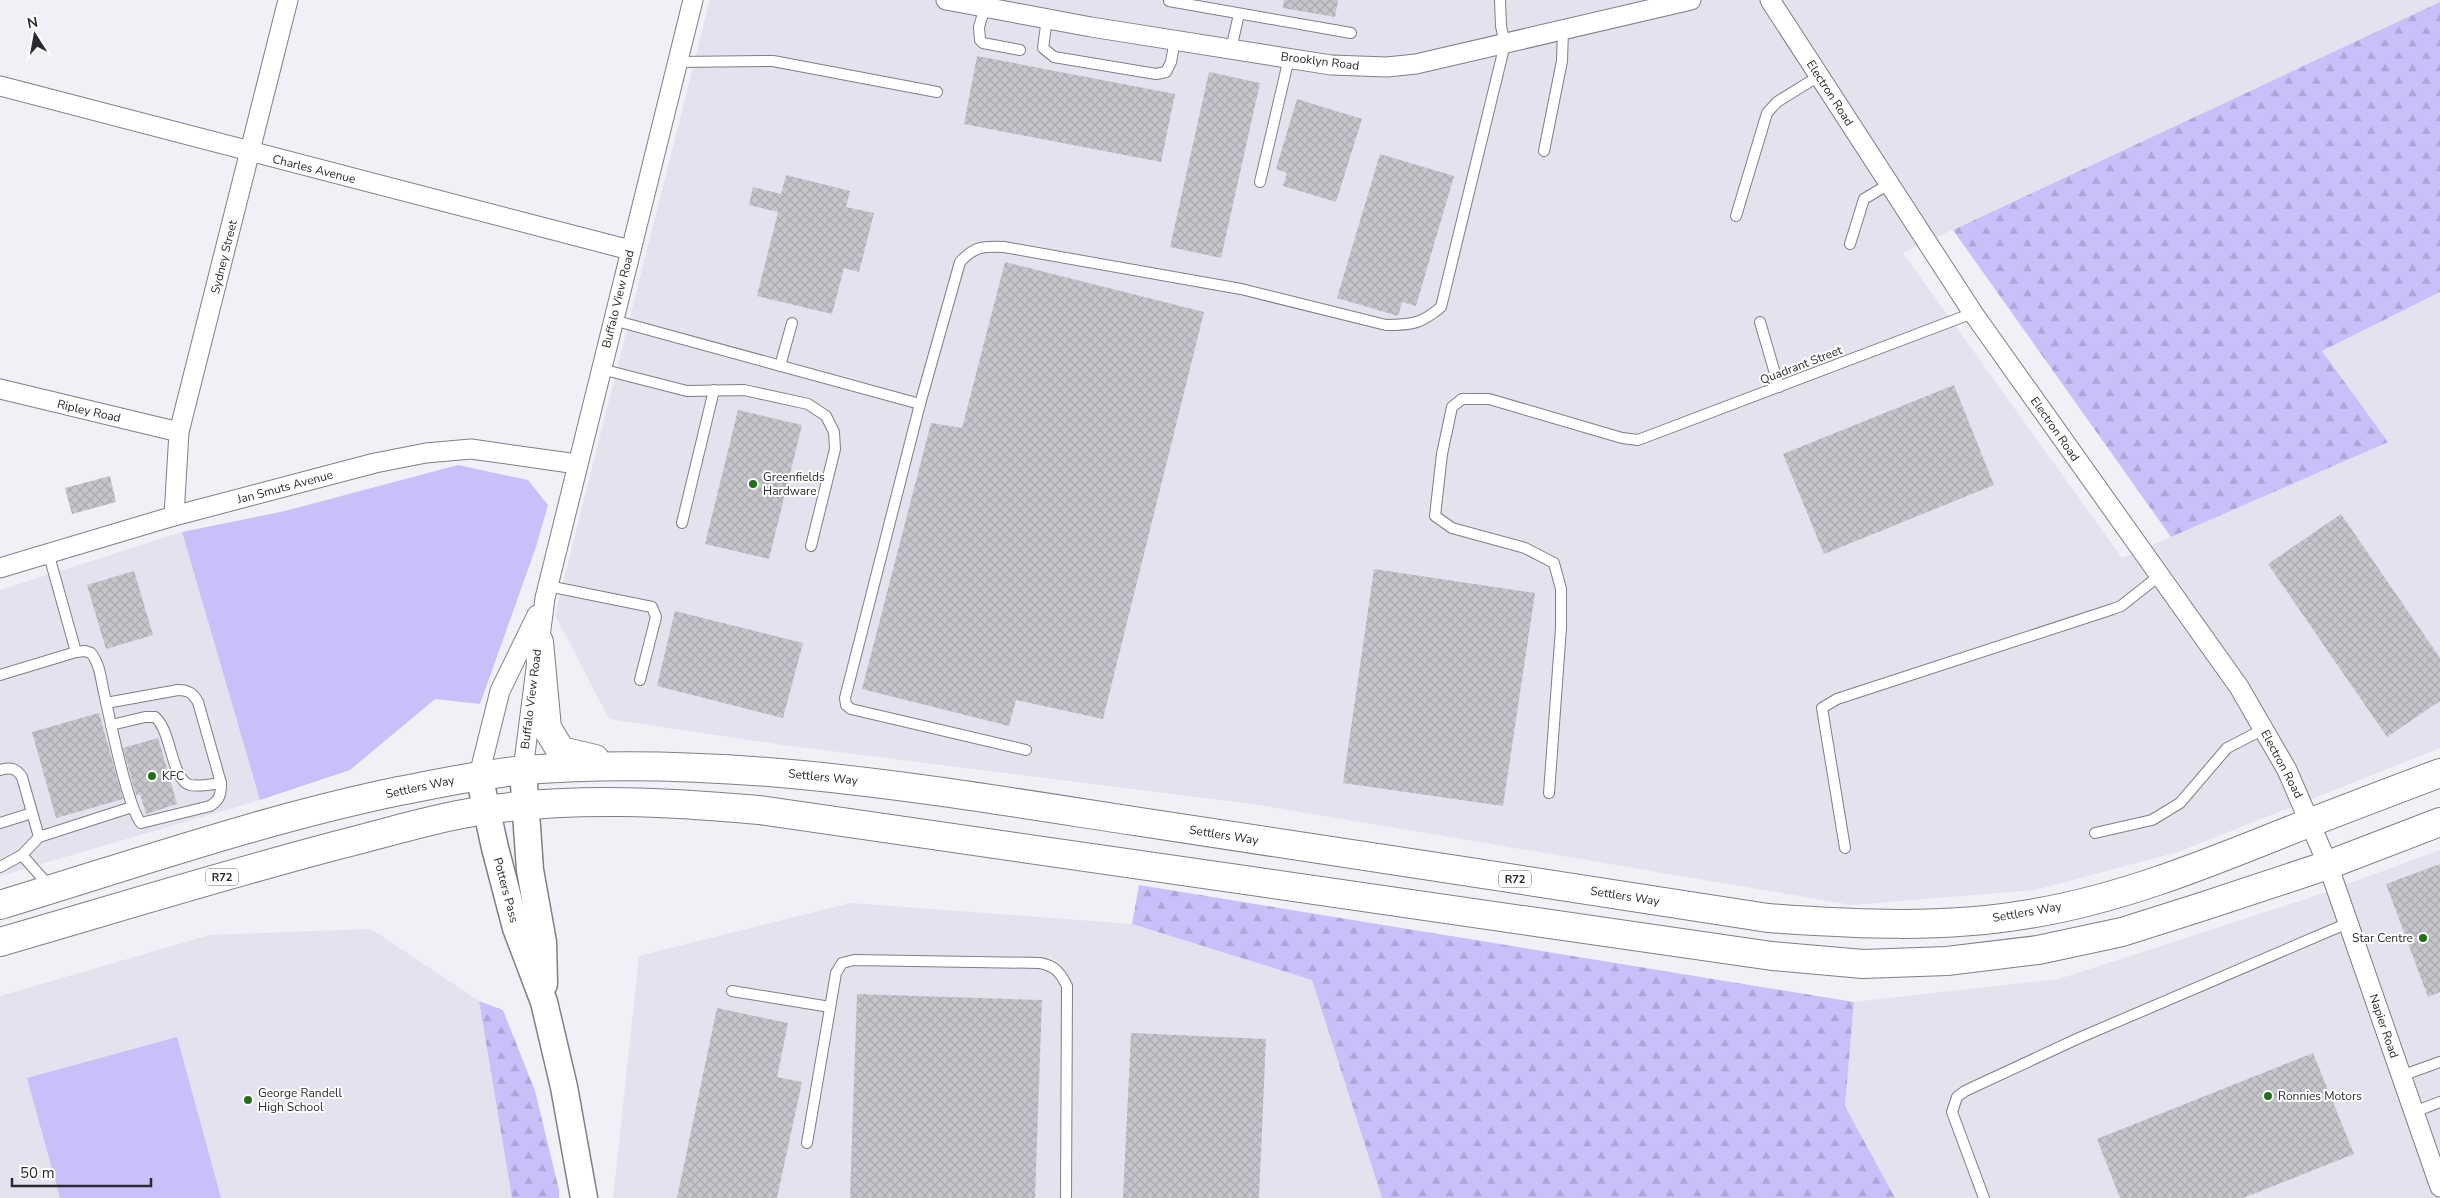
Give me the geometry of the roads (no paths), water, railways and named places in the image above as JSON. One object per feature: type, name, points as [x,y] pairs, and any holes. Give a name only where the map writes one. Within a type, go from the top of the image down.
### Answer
[{"type":"main road","points":[[539,642],[547,728],[561,751],[586,758],[691,767]]},
{"type":"main road","name":"Settlers Way","points":[[0,906],[276,821],[359,800],[480,775],[523,770],[691,767],[759,770],[905,786],[1768,918],[1863,925],[1942,924],[2029,914],[2103,896],[2186,872],[2440,773]]},
{"type":"main road","name":"R72","points":[[0,942],[287,858],[486,810],[583,802],[689,804],[759,810],[1752,954],[1863,964],[1947,961],[2038,950],[2122,932],[2328,865],[2440,822]]},
{"type":"street","name":"Sydney Street","points":[[174,516],[179,432],[288,0]]},
{"type":"street","name":"Buffalo View Road","points":[[523,770],[547,592],[577,464],[693,0]]},
{"type":"street","name":"Brooklyn Road","points":[[946,0],[1331,65],[1387,67],[1416,64],[1691,0]]},
{"type":"street","name":"Electron Road","points":[[1770,0],[1973,313],[2239,687],[2287,770],[2328,865]]},
{"type":"street","name":"Charles Avenue","points":[[0,86],[630,250]]},
{"type":"street","name":"Ripley Road","points":[[0,389],[179,432]]},
{"type":"street","name":"Jan Smuts Avenue","points":[[0,568],[48,552],[174,516],[375,463],[426,453],[471,449],[577,464]]},
{"type":"street","name":"Buffalo View Road","points":[[480,775],[500,691],[547,592]]},
{"type":"street","name":"Potters Pass","points":[[523,770],[530,870],[543,942],[544,1002]]},
{"type":"street","name":"Potters Pass","points":[[480,775],[486,810],[516,928],[544,1002],[564,1087],[584,1198]]},
{"type":"street","name":"Napier Road","points":[[2328,865],[2440,1187]]},
{"type":"lane","points":[[1026,750],[851,709],[846,704],[845,698],[920,404],[960,262],[971,250],[986,246],[1004,246],[1241,289],[1386,325],[1410,325],[1426,320],[1441,307],[1504,44],[1500,0]]},
{"type":"lane","points":[[1169,1],[1351,33]]},
{"type":"lane","points":[[985,6],[979,27],[980,40],[983,43],[1020,50]]},
{"type":"lane","points":[[1231,49],[1239,14]]},
{"type":"lane","points":[[1048,18],[1043,48],[1054,57],[1156,74],[1166,72],[1169,68],[1175,40]]},
{"type":"lane","points":[[1544,151],[1562,61],[1563,30]]},
{"type":"lane","points":[[1260,182],[1289,58]]},
{"type":"lane","points":[[677,62],[773,61],[937,92]]},
{"type":"lane","points":[[1736,216],[1767,113],[1777,102],[1819,76]]},
{"type":"lane","points":[[1850,244],[1864,199],[1889,184]]},
{"type":"lane","name":"Quadrant Street","points":[[1549,793],[1560,646],[1561,589],[1554,562],[1525,548],[1452,528],[1435,516],[1442,454],[1452,407],[1462,398],[1489,399],[1622,438],[1638,440],[1973,313]]},
{"type":"lane","points":[[613,320],[920,404]]},
{"type":"lane","points":[[1760,322],[1779,386]]},
{"type":"lane","points":[[780,366],[792,323]]},
{"type":"lane","points":[[601,368],[687,391],[744,390],[808,404],[826,416],[834,432],[835,449],[811,546]]},
{"type":"lane","points":[[682,523],[714,390]]},
{"type":"lane","points":[[48,552],[76,652]]},
{"type":"lane","points":[[1845,848],[1822,708],[1837,699],[2121,606],[2159,576]]},
{"type":"lane","points":[[547,592],[652,607],[656,617],[640,680]]},
{"type":"lane","points":[[0,675],[76,652],[85,651],[91,653],[95,658],[111,725],[132,806],[141,823],[147,823],[218,802],[222,794],[222,783],[194,694],[186,690],[178,690],[106,703]]},
{"type":"lane","points":[[111,725],[145,717],[155,717],[162,723],[167,733],[178,773],[182,780],[189,784],[222,783]]},
{"type":"lane","points":[[2095,833],[2152,820],[2180,803],[2227,748],[2264,729]]},
{"type":"lane","points":[[0,770],[12,768],[18,771],[22,777],[39,837]]},
{"type":"lane","points":[[0,867],[22,855],[39,837],[132,806]]},
{"type":"lane","points":[[0,823],[32,813]]},
{"type":"lane","points":[[22,855],[52,890]]},
{"type":"lane","points":[[1984,1198],[1952,1112],[1957,1097],[1965,1091],[2079,1038],[2348,923]]},
{"type":"lane","points":[[807,1143],[836,973],[842,963],[854,960],[1040,963],[1053,966],[1062,975],[1067,986],[1066,1198]]},
{"type":"lane","points":[[732,991],[830,1007]]},
{"type":"lane","points":[[2401,1076],[2440,1062]]},
{"type":"lane","points":[[2414,1112],[2440,1102]]},
{"type":"place","name":"Greenfields Hardware","points":[[753,484]]},
{"type":"place","name":"KFC","points":[[152,776]]},
{"type":"place","name":"Star Centre","points":[[2423,938]]},
{"type":"place","name":"Ronnies Motors","points":[[2268,1096]]},
{"type":"place","name":"George Randell High School","points":[[248,1100]]}]
